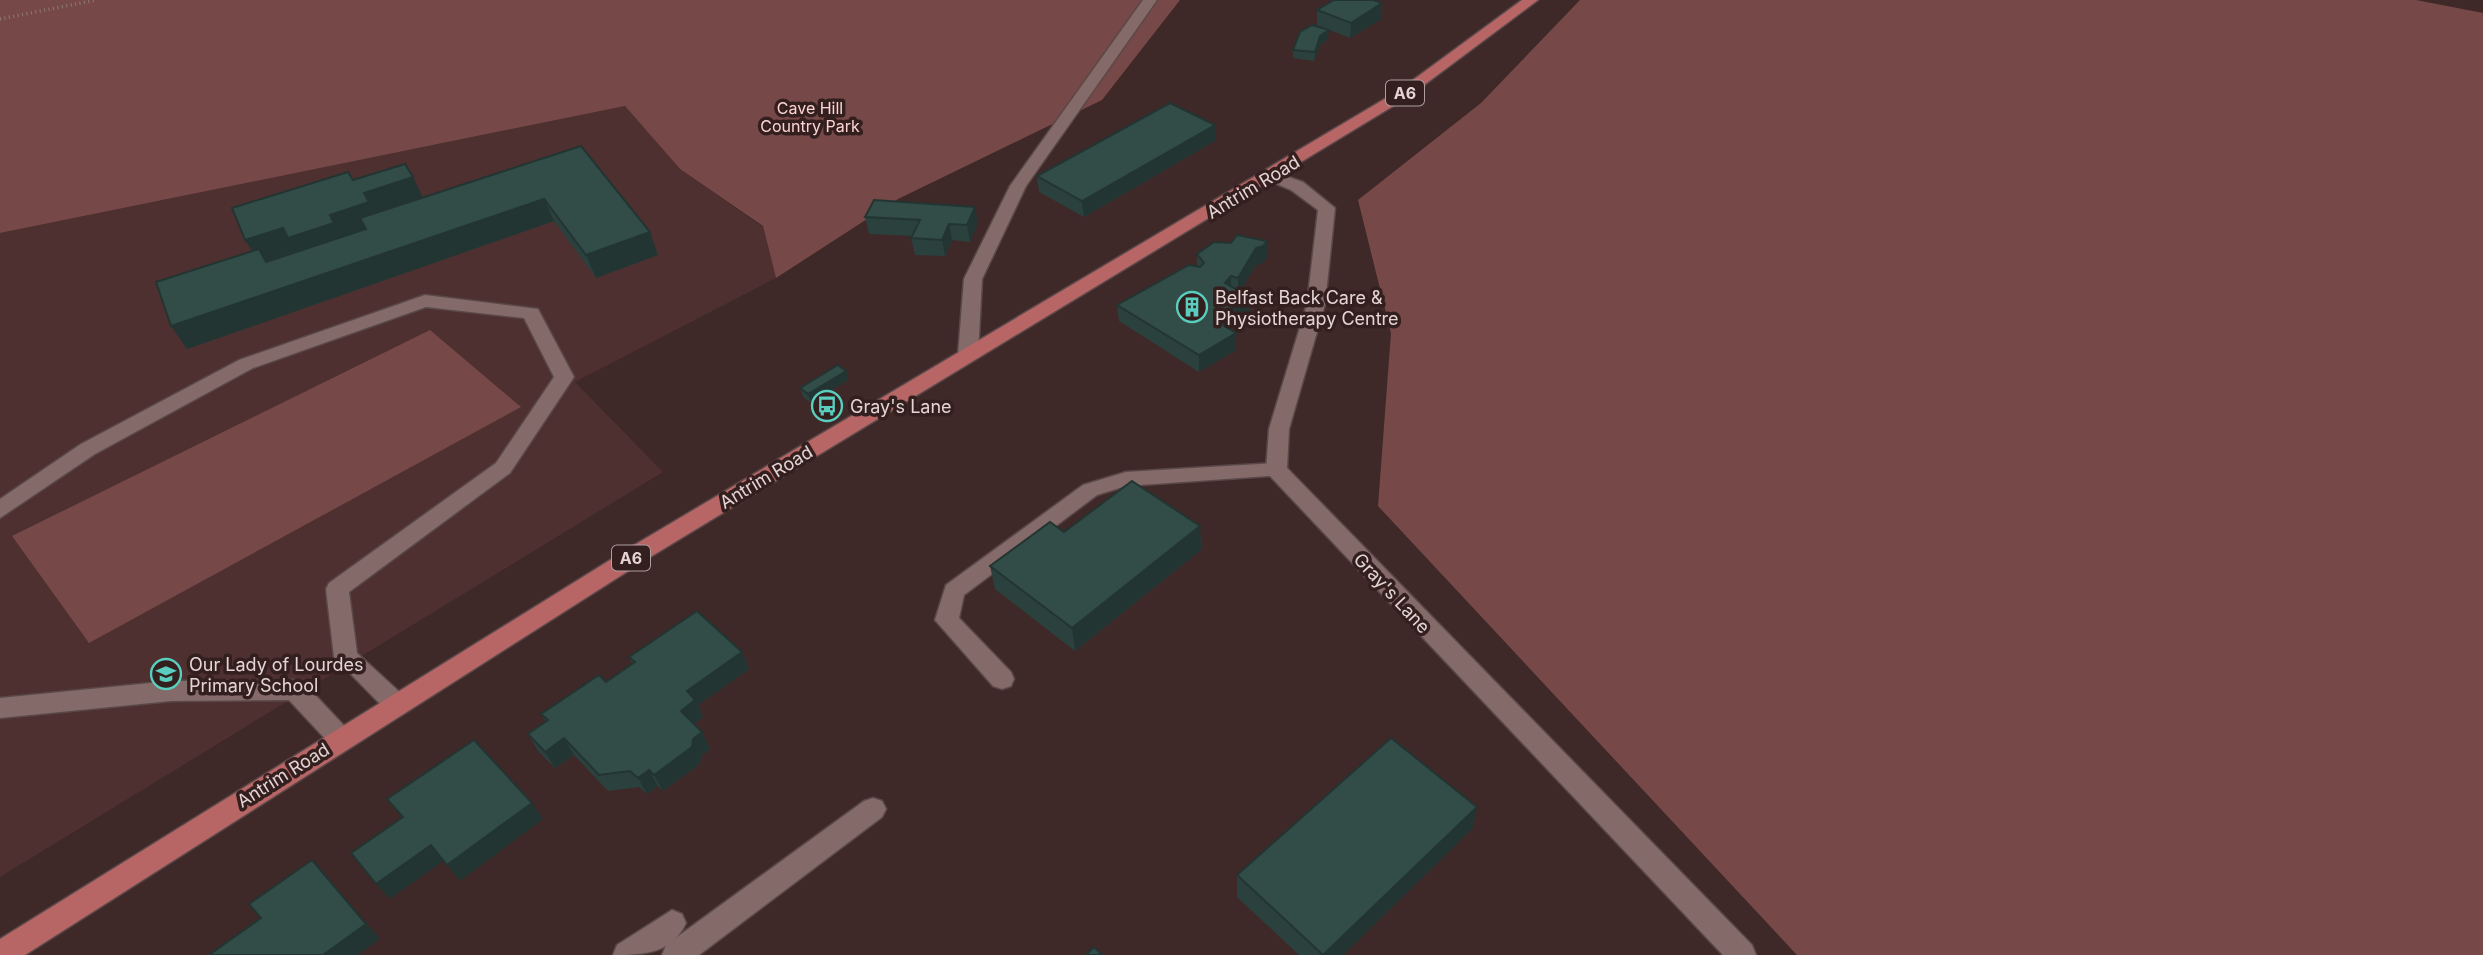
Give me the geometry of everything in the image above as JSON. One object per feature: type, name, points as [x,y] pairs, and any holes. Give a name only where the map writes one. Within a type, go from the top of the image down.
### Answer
[{"type":"main road","name":"Antrim Road","points":[[0,955],[340,738],[968,355],[1271,176],[1403,94],[1531,0]]},
{"type":"street","points":[[968,355],[973,279],[1018,186],[1150,0]]},
{"type":"street","points":[[1002,679],[947,620],[954,592],[1090,490],[1126,479],[1276,470],[1279,429],[1316,304],[1325,245],[1327,208],[1297,186],[1271,176]]},
{"type":"street","points":[[0,510],[88,449],[246,363],[425,301],[531,313],[564,377],[503,468],[337,589],[346,657],[396,704]]},
{"type":"street","name":"Gray's Lane","points":[[1276,470],[1742,955]]},
{"type":"street","points":[[0,708],[172,691],[296,691],[340,738]]},
{"type":"street","points":[[676,955],[873,809]]},
{"type":"street","points":[[627,955],[672,923]]},
{"type":"path","points":[[0,19],[96,0]]},
{"type":"shaded area","name":"Our Lady of Lourdes Primary School","points":[[625,106],[680,169],[763,227],[776,278],[575,382],[663,472],[0,877],[0,233]]},
{"type":"green space","name":"Cave Hill Country Park","points":[[0,0],[1180,0],[1102,100],[898,199],[776,278],[763,226],[680,169],[625,106],[0,233]]},
{"type":"green space","points":[[1580,0],[2416,0],[2483,13],[2483,955],[1797,955],[1378,506],[1391,333],[1358,200],[1481,103]]},
{"type":"green space","points":[[430,330],[521,407],[89,643],[12,536]]},
{"type":"building","points":[[1334,0],[1373,0],[1382,3],[1351,23],[1317,10]]},
{"type":"building","points":[[1312,25],[1329,30],[1320,36],[1315,52],[1293,50],[1300,32]]},
{"type":"building","points":[[1170,103],[1215,125],[1082,201],[1037,176]]},
{"type":"building","points":[[581,146],[650,232],[586,255],[544,199],[171,326],[156,282],[259,249],[266,262],[366,229],[360,218]]},
{"type":"building","points":[[405,164],[413,177],[364,193],[369,202],[330,215],[334,223],[288,238],[283,228],[245,240],[232,208],[348,172],[353,180]]},
{"type":"building","points":[[874,200],[975,207],[967,225],[949,224],[942,240],[911,238],[920,220],[865,217]]},
{"type":"building","name":"Belfast Back Care & Physiotherapy Centre","points":[[1237,235],[1267,241],[1256,248],[1238,278],[1231,276],[1225,283],[1250,297],[1215,320],[1236,333],[1199,355],[1117,305],[1189,265],[1200,267],[1204,263],[1197,254],[1214,242],[1231,243]]},
{"type":"building","points":[[838,365],[846,371],[808,394],[800,388]]},
{"type":"building","points":[[1132,481],[1200,526],[1072,628],[990,566],[1050,522],[1064,532]]},
{"type":"building","points":[[697,611],[742,652],[687,691],[695,700],[681,711],[702,732],[693,739],[692,747],[654,775],[649,770],[638,778],[630,771],[599,775],[564,738],[545,752],[528,734],[548,720],[541,714],[599,675],[606,682],[635,662],[629,657]]},
{"type":"building","points":[[1391,738],[1477,807],[1323,955],[1237,875]]},
{"type":"building","points":[[474,740],[532,803],[447,865],[431,845],[376,884],[351,853],[403,817],[387,799]]},
{"type":"building","points":[[312,860],[366,924],[323,955],[209,955],[261,918],[249,904]]},
{"type":"building","points":[[1094,947],[1102,955],[1086,955]]},
{"type":"place","name":"Belfast Back Care & Physiotherapy Centre","points":[[1192,307]]},
{"type":"place","name":"Gray's Lane","points":[[827,406]]},
{"type":"place","name":"Our Lady of Lourdes Primary School","points":[[166,674]]}]
